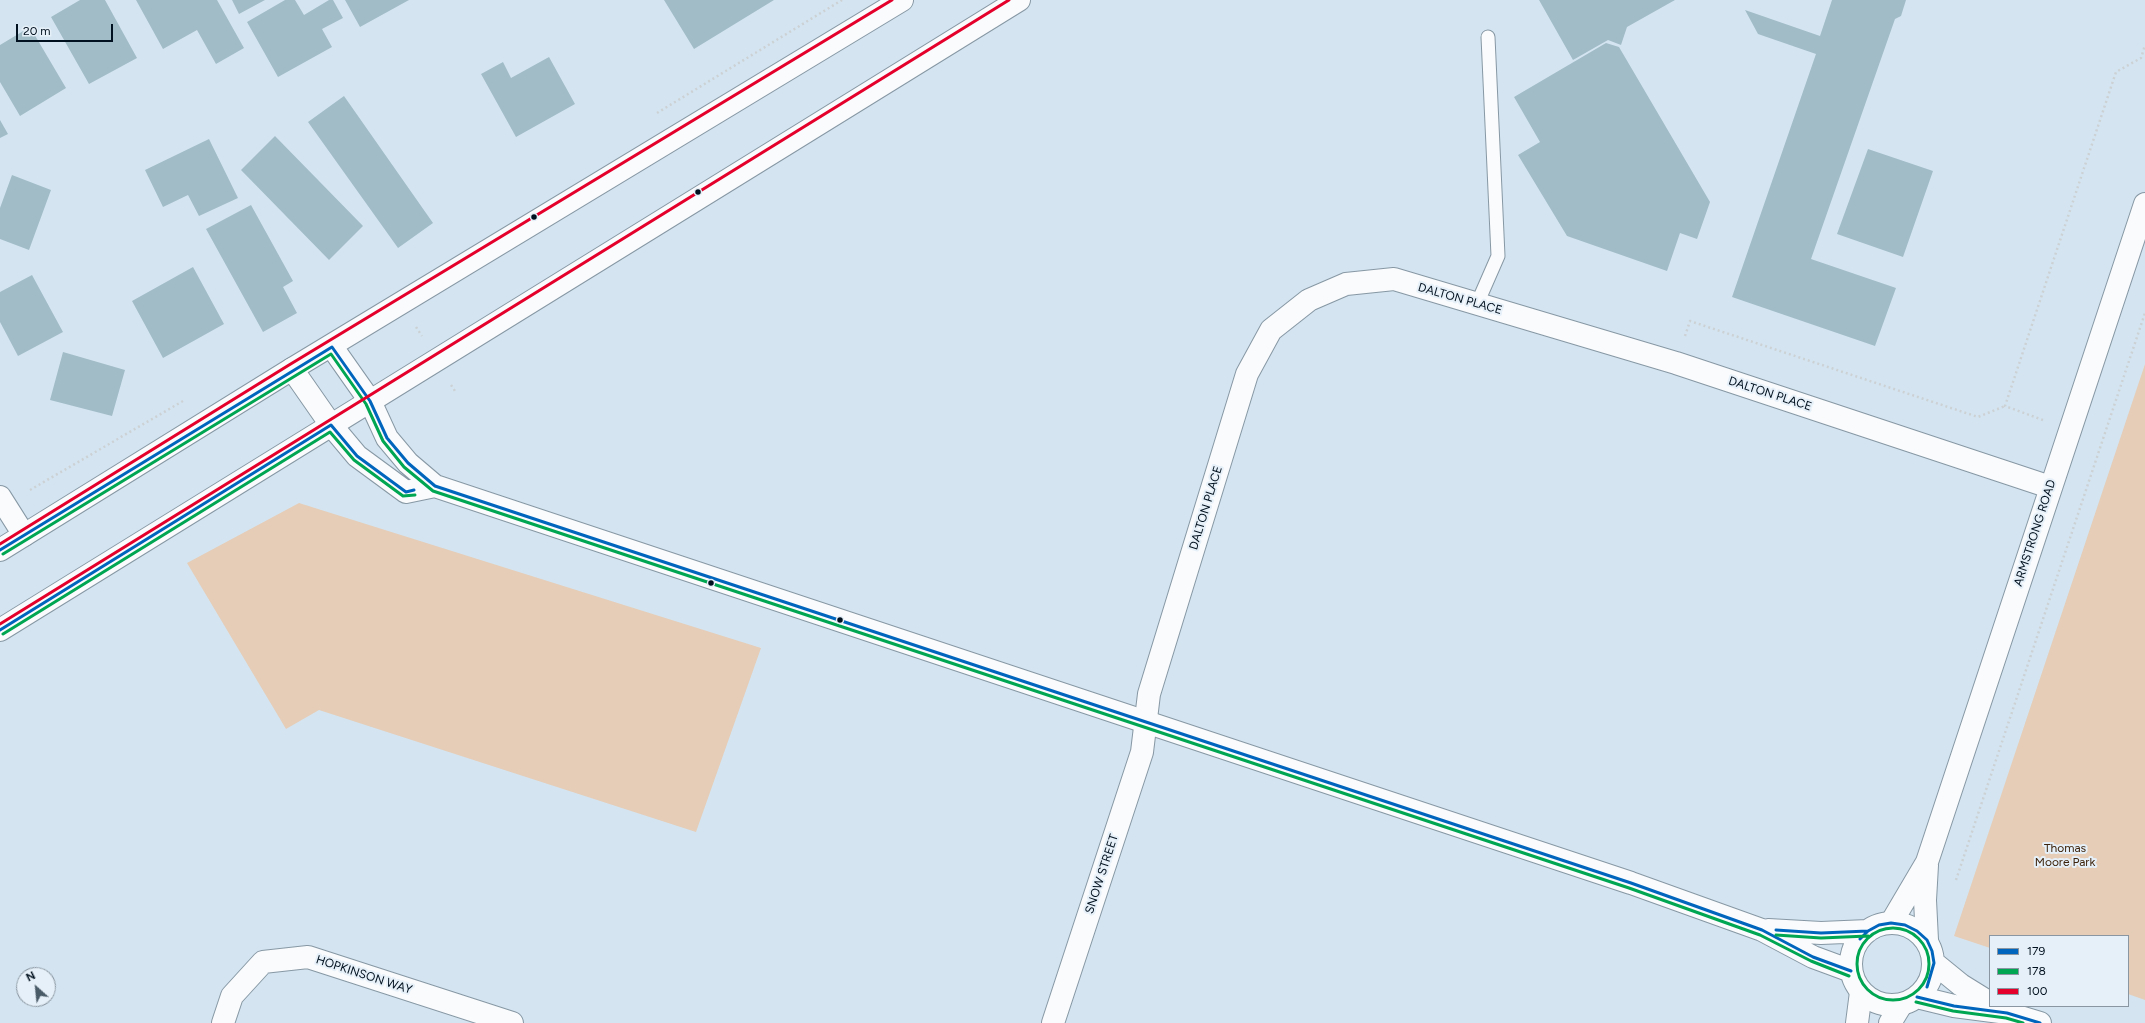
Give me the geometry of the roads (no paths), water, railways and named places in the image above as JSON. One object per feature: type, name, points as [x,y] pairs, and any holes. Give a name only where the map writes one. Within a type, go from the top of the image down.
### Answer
[{"type":"street","points":[[0,550],[292,369],[332,347],[902,0]]},
{"type":"street","points":[[0,630],[1019,0]]},
{"type":"street","name":"ARMSTRONG ROAD","points":[[1891,923],[1927,862],[2145,204]]},
{"type":"street","name":"DALTON PLACE","points":[[1145,723],[1148,694],[1248,374],[1271,330],[1309,300],[1346,284],[1394,279],[1676,363],[2050,487]]},
{"type":"street","points":[[332,347],[370,401],[388,438],[408,463],[435,486],[1145,723],[1631,883],[1762,930],[1813,957],[1852,971]]},
{"type":"street","points":[[292,369],[331,425],[357,456],[406,492],[435,486]]},
{"type":"street","points":[[0,497],[24,536]]},
{"type":"street","name":"SNOW STREET","points":[[1053,1023],[1142,752],[1145,723]]},
{"type":"street","name":"ARMSTRONG ROAD","points":[[1927,862],[1925,900],[1927,940]]},
{"type":"street","points":[[1762,930],[1821,933],[1868,930],[1879,925],[1891,923],[1905,925],[1917,931],[1927,940],[1932,951],[1934,963],[1932,976],[1926,988],[1909,1001],[1890,1023]]},
{"type":"street","points":[[1868,930],[1854,949],[1851,960],[1852,971],[1855,982],[1861,992],[1879,1004],[1891,1006],[1909,1001],[1954,1006],[1989,1007]]},
{"type":"street","name":"HOPKINSON WAY","points":[[223,1023],[232,996],[263,962],[308,957],[512,1023]]},
{"type":"street","points":[[1934,963],[1961,985],[1989,1002]]},
{"type":"street","points":[[1857,1023],[1861,992]]},
{"type":"street","points":[[1997,1007],[2040,1023]]},
{"type":"lane","points":[[1477,304],[1498,256],[1488,37]]},
{"type":"park label","name":"Thomas Moore Park","points":[[2065,855]]}]
